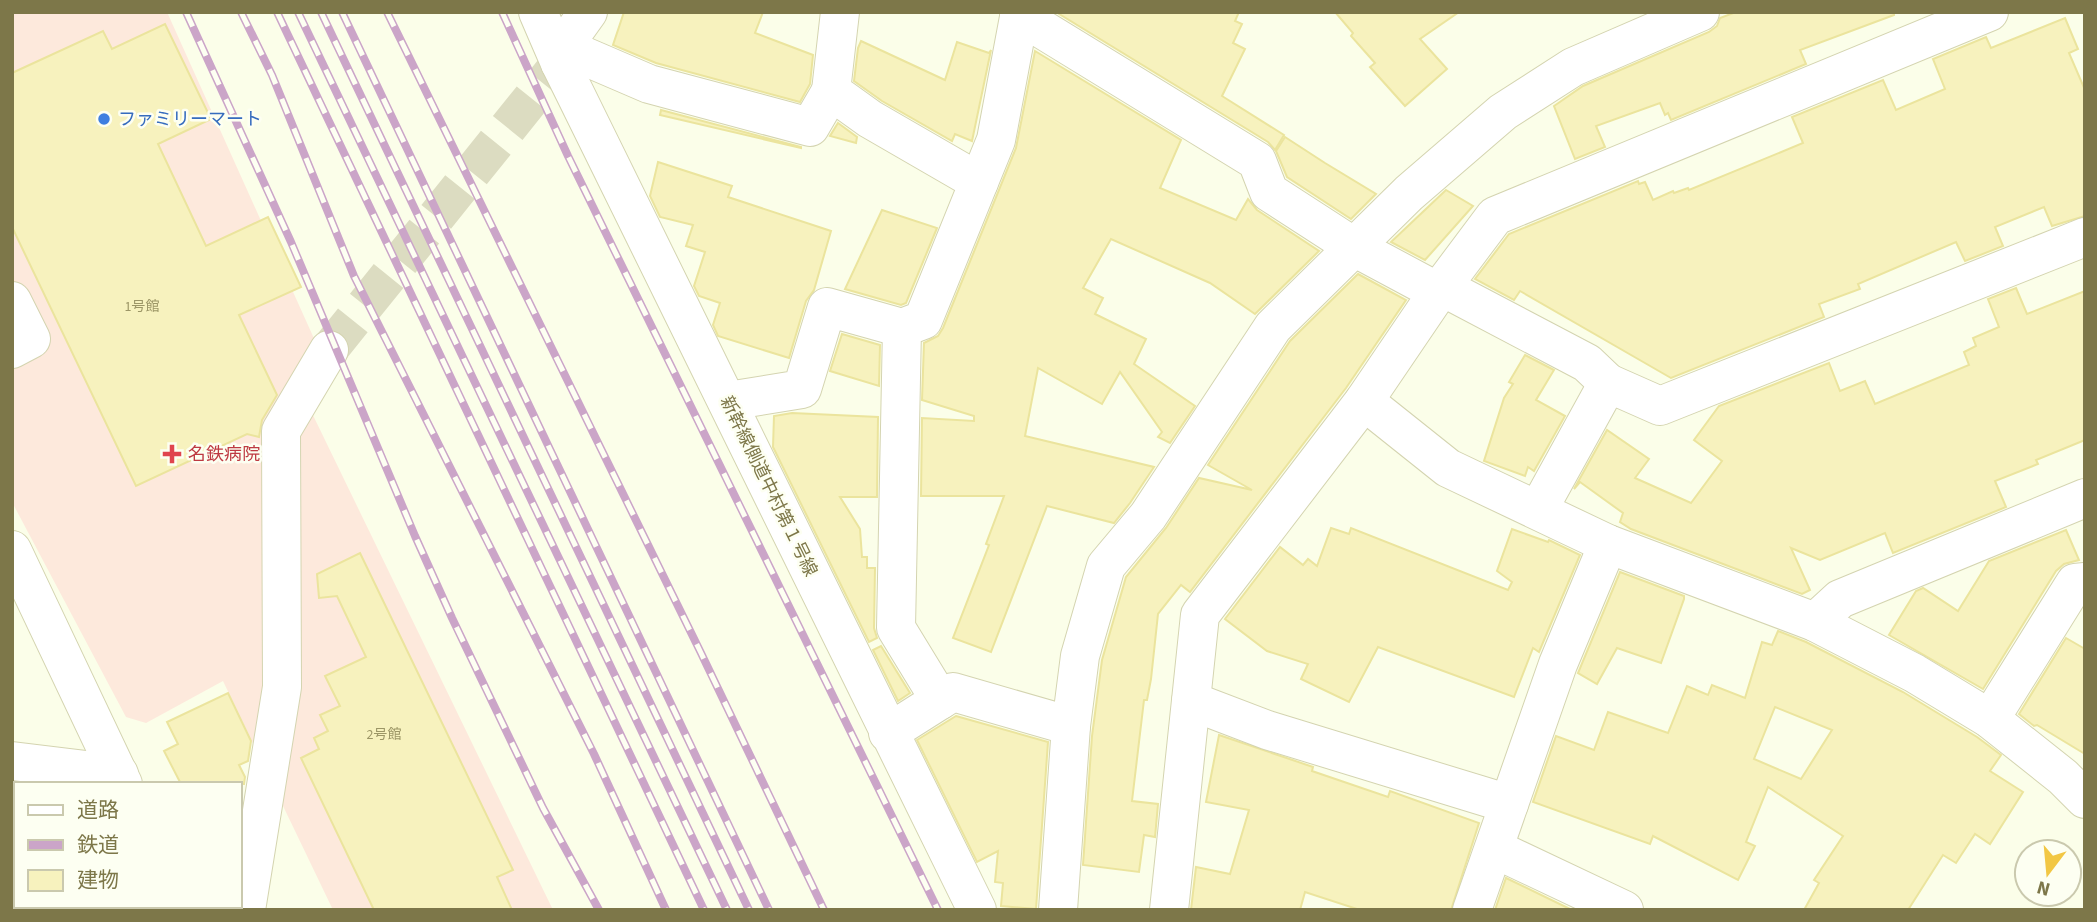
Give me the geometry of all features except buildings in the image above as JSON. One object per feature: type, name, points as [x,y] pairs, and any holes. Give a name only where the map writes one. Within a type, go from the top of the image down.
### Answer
[{"type":"street","name":"新幹線側道中村第１号線","points":[[538,12],[888,733],[977,910]]},
{"type":"street","points":[[588,12],[561,55],[649,84],[810,127],[831,91],[840,12]]},
{"type":"street","points":[[1058,910],[1071,726],[1080,656],[1105,566],[1149,516],[1273,327],[1409,193],[1503,112],[1573,67],[1700,12]]},
{"type":"street","points":[[1169,910],[1200,615],[1364,401],[1438,292],[1495,216],[1989,12]]},
{"type":"street","points":[[728,401],[802,389],[827,307],[902,328],[923,320],[996,140],[1019,14],[1257,161],[1269,192],[1354,247],[1438,292],[1452,292],[1587,363],[1608,383],[1660,406],[2085,237]]},
{"type":"street","points":[[831,91],[870,119],[979,182]]},
{"type":"street","points":[[12,301],[31,339],[12,349]]},
{"type":"street","points":[[902,328],[896,628],[940,700]]},
{"type":"street","points":[[246,910],[282,687],[281,431],[329,349]]},
{"type":"street","points":[[1538,510],[1608,383]]},
{"type":"street","points":[[1364,401],[1448,468],[1608,544],[1815,622],[1914,673],[1990,719],[2077,781]]},
{"type":"street","points":[[1815,622],[1840,599],[2085,498]]},
{"type":"street","points":[[1472,910],[1558,664],[1608,544]]},
{"type":"street","points":[[12,550],[121,779]]},
{"type":"street","points":[[1990,719],[2075,583],[2085,582]]},
{"type":"street","points":[[888,733],[953,692],[1071,726]]},
{"type":"street","points":[[1191,701],[1267,730],[1509,804]]},
{"type":"street","points":[[12,761],[121,779]]},
{"type":"street","points":[[1495,849],[1624,910]]},
{"type":"shaded area","name":"名鉄病院","points":[[12,12],[167,12],[330,374],[309,407],[553,910],[333,910],[223,681],[146,723],[126,717],[12,502]]},
{"type":"tunnel","points":[[329,350],[560,63]]},
{"type":"railway","points":[[186,12],[291,242],[452,618],[543,808],[599,910]]},
{"type":"railway","points":[[241,12],[272,75],[354,276],[594,754],[666,910]]},
{"type":"railway","points":[[277,12],[704,910]]},
{"type":"railway","points":[[298,12],[727,910]]},
{"type":"railway","points":[[321,12],[749,910]]},
{"type":"railway","points":[[342,12],[769,910]]},
{"type":"railway","points":[[387,12],[824,910]]},
{"type":"railway","points":[[502,12],[568,156],[938,910]]},
{"type":"place","name":"ファミリーマート","points":[[104,119]]},
{"type":"place","name":"名鉄病院","points":[[172,454]]}]
